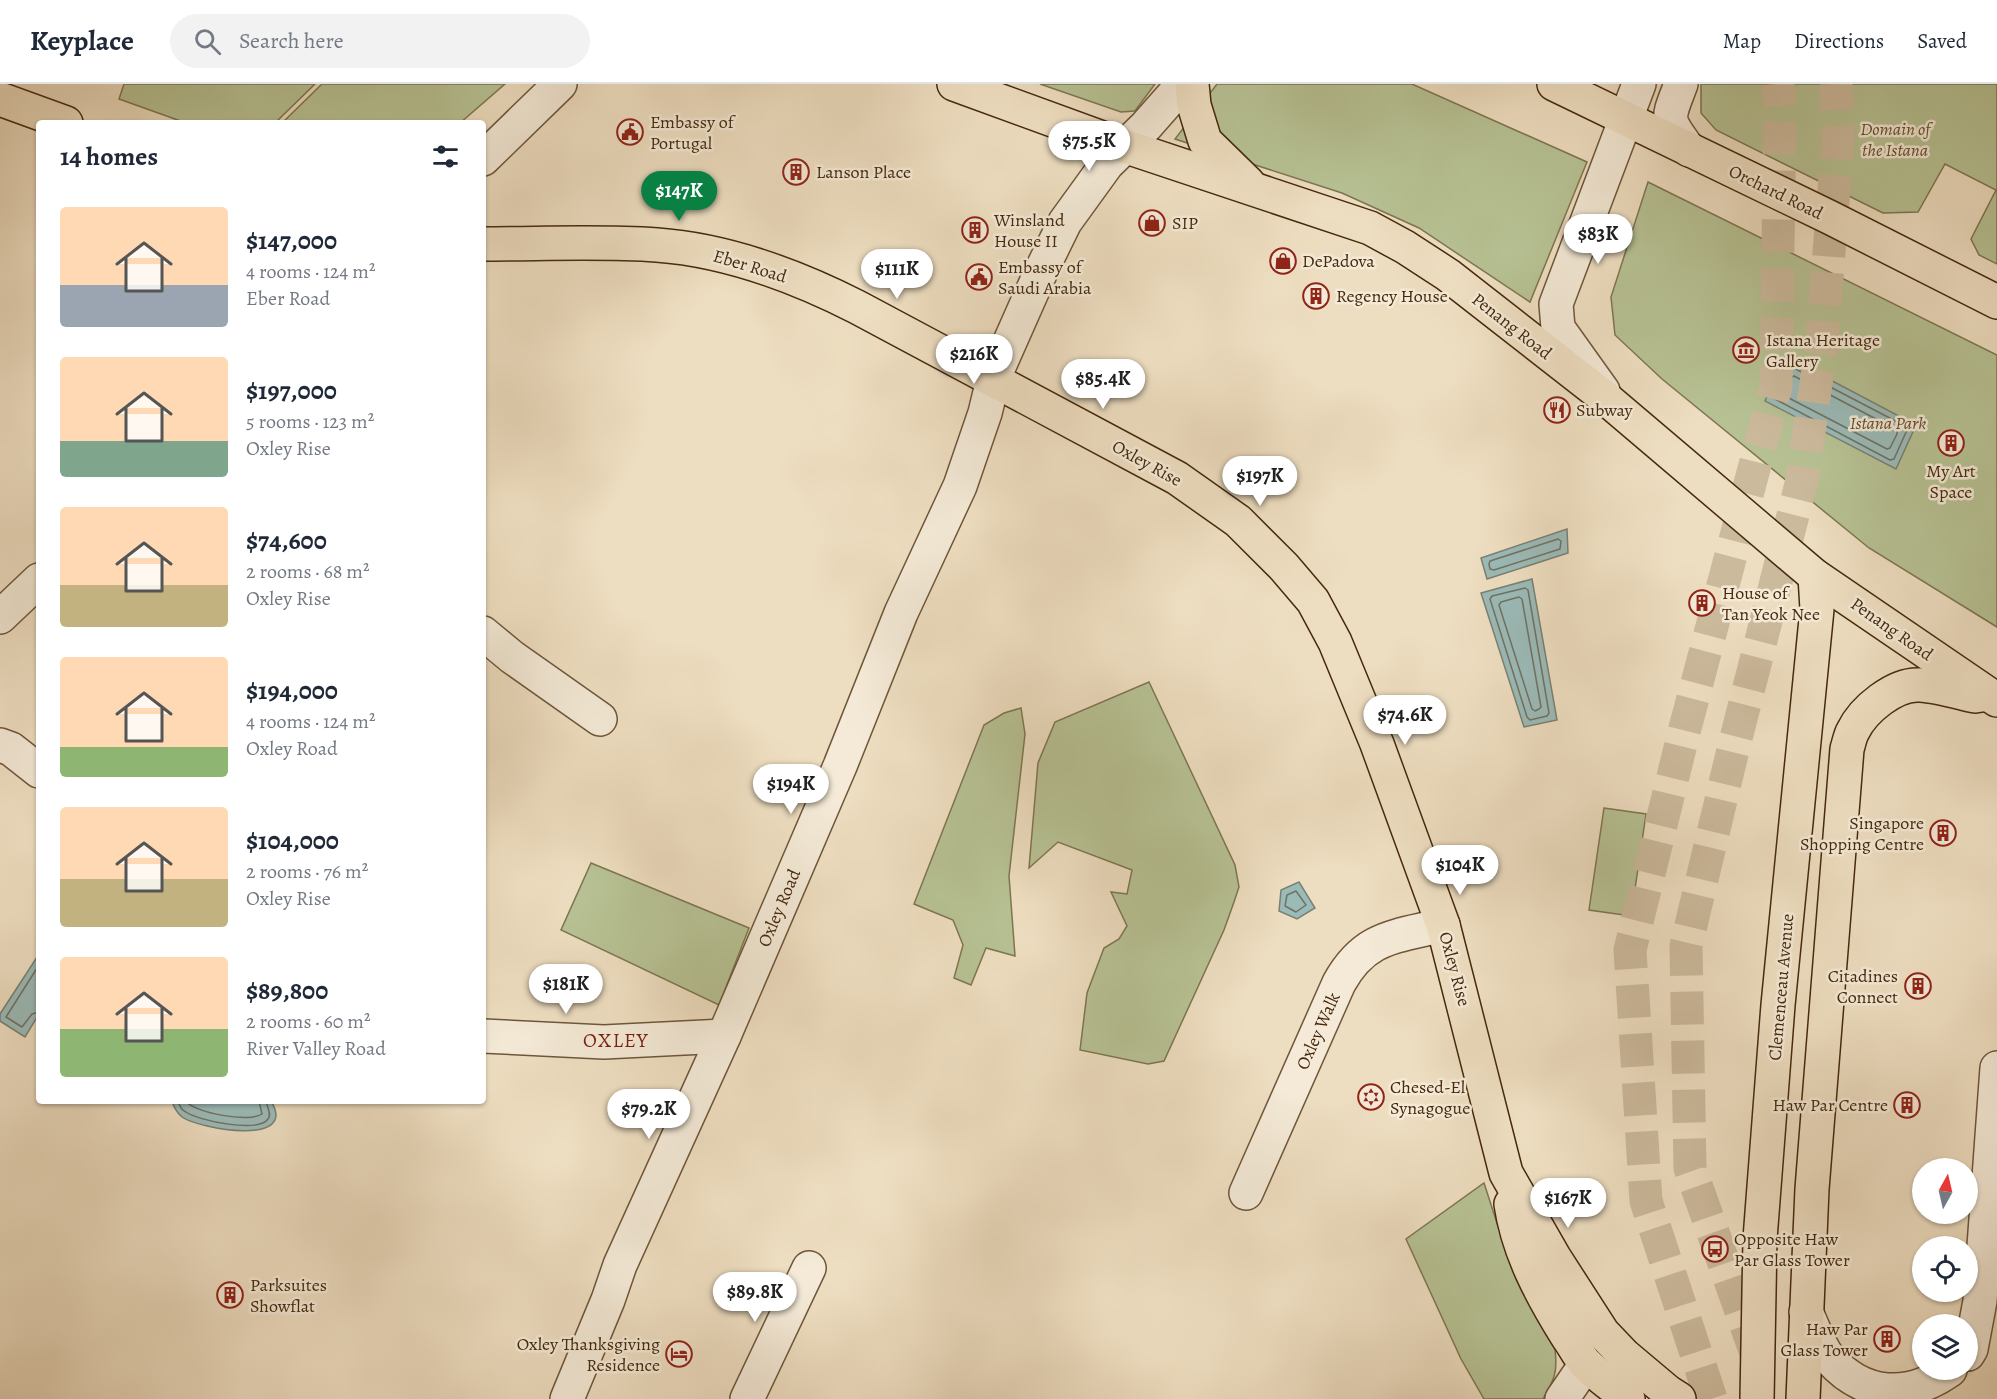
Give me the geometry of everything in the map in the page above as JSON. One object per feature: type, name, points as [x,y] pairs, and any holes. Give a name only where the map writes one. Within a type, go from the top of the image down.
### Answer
[{"type":"main road","name":"Penang Road","points":[[954,84],[1133,149],[1370,228],[1405,247],[1448,275],[1603,396],[1815,576],[1992,697]]},
{"type":"main road","points":[[1192,84],[1194,105],[1205,141],[1253,188]]},
{"type":"main road","name":"Orchard Road","points":[[1554,84],[1626,117],[1997,303]]},
{"type":"main road","points":[[0,99],[58,120]]},
{"type":"main road","name":"Eber Road","points":[[486,244],[657,245],[718,255],[776,272],[830,293],[999,384]]},
{"type":"main road","name":"Oxley Rise","points":[[999,384],[1177,478],[1208,499],[1238,521],[1284,567],[1313,602],[1335,642],[1377,744],[1443,925],[1506,1173],[1587,1311],[1603,1333],[1624,1355],[1679,1399]]},
{"type":"main road","name":"Clemenceau Avenue","points":[[1757,1399],[1760,1239],[1778,1005],[1817,609],[1815,576]]},
{"type":"main road","points":[[1803,1399],[1812,1190],[1847,749],[1853,731],[1876,702],[1898,689],[1918,684],[1975,696],[1992,697]]},
{"type":"main road","points":[[1796,828],[1841,833]]},
{"type":"main road","points":[[1506,1173],[1513,1218],[1523,1252],[1540,1289],[1586,1364],[1628,1399]]},
{"type":"street","points":[[486,126],[530,84]]},
{"type":"street","points":[[486,156],[560,84]]},
{"type":"street","name":"Oxley Road","points":[[567,1399],[620,1265],[724,1036],[840,766],[901,613],[960,486],[985,413],[1056,268],[1122,170],[1146,126],[1183,84]]},
{"type":"street","points":[[1603,396],[1603,390],[1557,328],[1556,304],[1639,84]]},
{"type":"street","points":[[1681,84],[1670,119],[1671,126],[1689,150]]},
{"type":"street","points":[[0,595],[36,561]]},
{"type":"street","points":[[0,617],[36,583]]},
{"type":"street","points":[[486,635],[512,657],[600,719]]},
{"type":"street","points":[[4,742],[36,769]]},
{"type":"street","name":"Oxley Walk","points":[[1246,1193],[1349,964],[1366,949],[1382,941],[1443,925]]},
{"type":"street","points":[[486,1036],[604,1042],[724,1036]]},
{"type":"street","points":[[1978,1314],[1997,1068]]},
{"type":"street","points":[[747,1399],[809,1268]]},
{"type":"street","points":[[1806,1312],[1828,1357],[1852,1378],[1875,1390],[1903,1392],[1923,1386],[1933,1380]]},
{"type":"street","points":[[1563,1399],[1586,1364]]},
{"type":"green space","points":[[124,84],[315,84],[278,120],[178,120],[119,99]]},
{"type":"green space","points":[[322,84],[505,84],[463,120],[285,120]]},
{"type":"green space","points":[[1040,84],[1155,84],[1135,111],[1121,112]]},
{"type":"green space","points":[[1217,84],[1412,84],[1587,162],[1530,302],[1419,228],[1342,193],[1175,139]]},
{"type":"green space","name":"Domain of the Istana","points":[[1701,84],[1997,84],[1997,264],[1979,255],[1971,239],[1996,190],[1945,164],[1918,212],[1883,213],[1716,130],[1701,113]]},
{"type":"green space","name":"Istana Park","points":[[1648,182],[1997,355],[1997,627],[1869,548],[1662,379],[1615,335],[1611,297]]},
{"type":"green space","points":[[1149,682],[1235,865],[1239,887],[1224,930],[1164,1061],[1148,1064],[1080,1050],[1087,993],[1104,948],[1119,939],[1127,926],[1111,892],[1127,894],[1132,870],[1058,842],[1029,868],[1038,763],[1055,722]]},
{"type":"green space","points":[[1021,708],[1025,734],[1009,876],[1015,956],[986,948],[971,985],[954,978],[963,945],[953,920],[914,904],[984,725],[1004,713]]},
{"type":"green space","points":[[1604,808],[1646,814],[1631,916],[1589,910]]},
{"type":"green space","points":[[591,863],[749,928],[719,1005],[561,930]]},
{"type":"green space","points":[[1484,1183],[1506,1251],[1555,1350],[1554,1376],[1543,1399],[1484,1399],[1461,1359],[1406,1239]]},
{"type":"water","points":[[1785,356],[1916,425],[1896,469],[1765,401]]},
{"type":"water","points":[[1567,529],[1568,553],[1487,579],[1481,558]]},
{"type":"water","points":[[1532,579],[1557,720],[1524,727],[1481,593]]},
{"type":"water","points":[[1299,882],[1315,908],[1297,919],[1279,911],[1281,890]]},
{"type":"water","points":[[36,959],[36,1019],[25,1037],[0,1021],[0,1014]]},
{"type":"water","points":[[173,1104],[272,1104],[276,1115],[271,1125],[243,1131],[192,1122],[175,1110]]},
{"type":"tunnel","points":[[1711,1399],[1646,1201],[1630,950],[1685,728],[1776,386],[1780,109],[1778,84]]},
{"type":"tunnel","points":[[1757,1356],[1690,1168],[1686,946],[1802,480],[1822,342],[1838,138],[1836,84]]},
{"type":"place","name":"Embassy of Portugal","points":[[630,132]]},
{"type":"place","name":"Lanson Place","points":[[796,172]]},
{"type":"place","name":"SIP","points":[[1152,223]]},
{"type":"place","name":"Winsland House II","points":[[975,230]]},
{"type":"place","name":"DePadova","points":[[1283,261]]},
{"type":"place","name":"Embassy of Saudi Arabia","points":[[979,277]]},
{"type":"place","name":"Regency House","points":[[1316,296]]},
{"type":"place","name":"Istana Heritage Gallery","points":[[1746,350]]},
{"type":"place","name":"Subway","points":[[1557,410]]},
{"type":"place","name":"My Art Space","points":[[1951,443]]},
{"type":"place","name":"House of Tan Yeok Nee","points":[[1702,603]]},
{"type":"place","name":"Singapore Shopping Centre","points":[[1943,833]]},
{"type":"place","name":"Citadines Connect","points":[[1918,986]]},
{"type":"place","name":"Chesed-El Synagogue","points":[[1371,1097]]},
{"type":"place","name":"Haw Par Centre","points":[[1907,1105]]},
{"type":"place","name":"Opposite Haw Par Glass Tower","points":[[1715,1249]]},
{"type":"place","name":"Parksuites Showflat","points":[[230,1295]]},
{"type":"place","name":"Haw Par Glass Tower","points":[[1887,1339]]},
{"type":"place","name":"Oxley Thanksgiving Residence","points":[[679,1354]]},
{"type":"district","name":"OXLEY","points":[[616,1040]]}]
